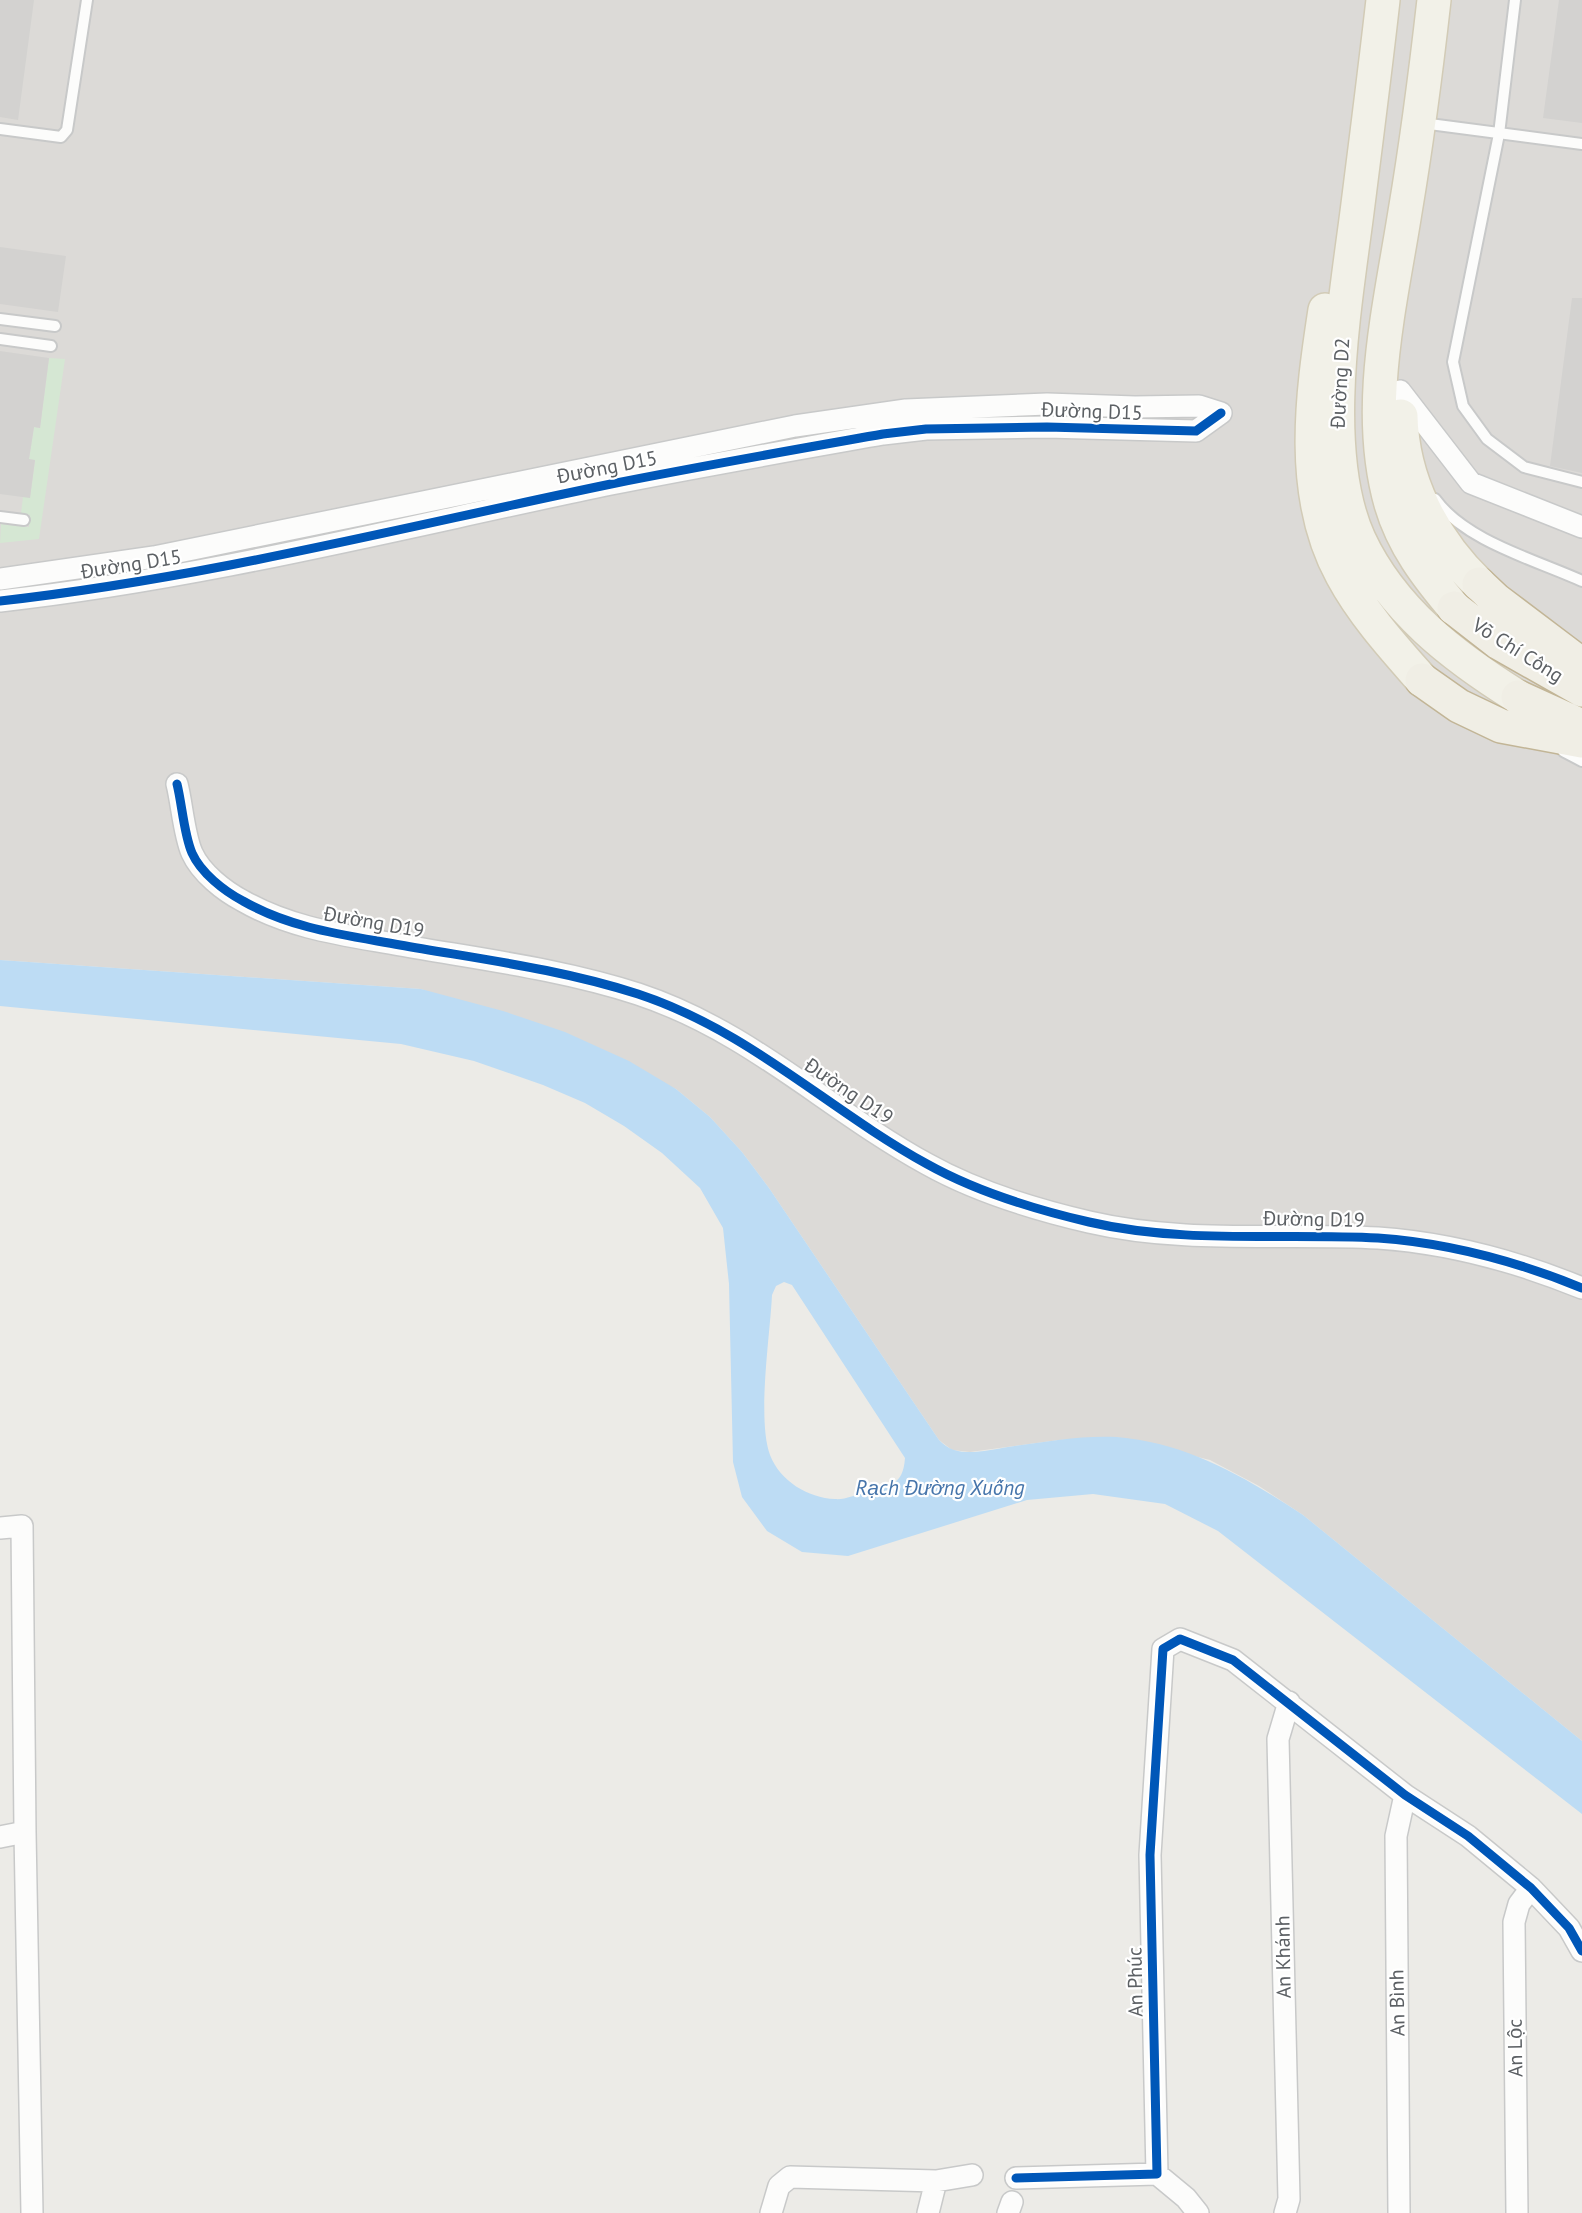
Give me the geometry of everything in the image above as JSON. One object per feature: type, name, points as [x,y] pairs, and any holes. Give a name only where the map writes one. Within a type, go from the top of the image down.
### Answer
[{"type":"highway","name":"Võ Chí Công","points":[[1479,584],[1512,613],[1582,665]]},
{"type":"highway","name":"Võ Chí Công","points":[[1454,608],[1499,643],[1582,690]]},
{"type":"highway","points":[[1422,680],[1459,706],[1490,721],[1532,732],[1582,741]]},
{"type":"highway","name":"Võ Chí Công","points":[[1518,697],[1582,726]]},
{"type":"main road","name":"Đường D2","points":[[1368,0],[1311,406],[1316,479],[1321,520],[1340,573],[1361,607],[1422,680]]},
{"type":"main road","name":"Đường D2","points":[[1383,0],[1344,321],[1338,432],[1339,466],[1359,539],[1393,594],[1428,633],[1474,670],[1518,697]]},
{"type":"main road","name":"Đường D2","points":[[1434,0],[1425,123],[1403,326],[1400,391],[1401,445],[1415,488],[1435,529],[1451,553],[1479,584]]},
{"type":"main road","name":"Đường D2","points":[[1446,0],[1378,408],[1384,473],[1401,533],[1423,572],[1454,608]]},
{"type":"street","points":[[1400,391],[1471,483],[1582,527]]},
{"type":"street","name":"Đường D15","points":[[0,579],[154,556],[795,426],[906,410],[1047,404],[1135,407],[1199,406],[1221,413],[1196,431],[1047,427],[926,429],[884,434],[612,484],[197,571],[112,586],[0,601]]},
{"type":"street","name":"Đường D19","points":[[177,784],[192,853],[210,877],[237,898],[273,918],[313,930],[538,969],[639,994],[695,1017],[750,1045],[925,1163],[966,1184],[1023,1205],[1092,1223],[1150,1233],[1376,1238],[1428,1243],[1484,1253],[1582,1288]]},
{"type":"street","points":[[0,1528],[22,1526],[32,2213]]},
{"type":"street","name":"An Phúc","points":[[1157,2174],[1150,1855],[1163,1649],[1180,1639],[1233,1660],[1289,1702]]},
{"type":"street","points":[[1289,1702],[1405,1795],[1468,1836],[1531,1888],[1569,1928],[1582,1951]]},
{"type":"street","name":"An Khánh","points":[[1285,2213],[1289,2199],[1278,1739],[1289,1702]]},
{"type":"street","name":"An Bình","points":[[1399,2213],[1395,1836],[1405,1795]]},
{"type":"street","points":[[0,1837],[25,1832]]},
{"type":"street","name":"An Lộc","points":[[1516,2213],[1514,1922],[1519,1904],[1531,1888]]},
{"type":"street","points":[[1016,2178],[1157,2174],[1186,2198],[1198,2213]]},
{"type":"street","points":[[771,2213],[779,2186],[790,2177],[936,2181],[972,2175]]},
{"type":"street","points":[[928,2213],[936,2181]]},
{"type":"lane","points":[[0,129],[61,137],[67,130],[87,0]]},
{"type":"lane","points":[[1515,0],[1499,134],[1452,362],[1463,406],[1487,439],[1524,467],[1582,482]]},
{"type":"lane","points":[[1425,123],[1582,144]]},
{"type":"lane","points":[[0,319],[55,326]]},
{"type":"lane","points":[[0,339],[51,346]]},
{"type":"lane","points":[[1401,445],[1431,495],[1455,520],[1499,546],[1582,581]]},
{"type":"lane","points":[[0,517],[24,520]]},
{"type":"lane","points":[[1532,732],[1582,761]]},
{"type":"shaded area","points":[[0,0],[1582,0],[1582,1741],[1303,1515],[1259,1486],[1210,1460],[1116,1437],[1059,1440],[970,1452],[952,1450],[939,1440],[769,1188],[742,1152],[710,1117],[676,1089],[421,989],[0,960]]},
{"type":"green space","points":[[49,358],[65,359],[39,539],[0,543],[1,524],[29,527],[30,515],[21,513],[23,497],[30,497],[35,461],[29,459],[34,427],[40,428]]},
{"type":"water","name":"Rạch Đường Xuống","points":[[0,960],[421,989],[503,1011],[565,1032],[629,1061],[676,1089],[710,1117],[742,1152],[769,1188],[939,1440],[944,1444],[954,1450],[974,1452],[1049,1441],[1117,1437],[1168,1446],[1192,1454],[1237,1475],[1303,1515],[1582,1741],[1582,1814],[1218,1531],[1165,1504],[1093,1494],[1027,1500],[848,1556],[802,1552],[767,1531],[742,1497],[733,1462],[729,1284],[723,1228],[700,1188],[662,1153],[624,1126],[585,1103],[543,1085],[474,1061],[401,1044],[0,1006]],"holes":[[[784,1282],[792,1285],[905,1458],[901,1474],[894,1483],[846,1498],[825,1498],[805,1491],[788,1480],[770,1455],[766,1439],[764,1399],[772,1295],[776,1286]]]},
{"type":"building","points":[[0,0],[34,0],[18,120],[0,117]]},
{"type":"building","points":[[1559,0],[1582,0],[1582,123],[1543,118]]},
{"type":"building","points":[[0,247],[66,256],[58,312],[0,304]]},
{"type":"building","points":[[1572,298],[1582,298],[1582,473],[1550,466]]},
{"type":"building","points":[[0,351],[49,358],[40,428],[34,427],[29,459],[35,460],[30,498],[0,494]]},
{"type":"cycle path","points":[[0,601],[154,579],[230,565],[611,484],[883,434],[926,429],[1047,427],[1196,431],[1221,413]]},
{"type":"cycle path","points":[[177,784],[187,837],[192,853],[201,868],[221,887],[262,911],[319,930],[550,971],[638,994],[716,1028],[927,1164],[1006,1199],[1089,1222],[1160,1233],[1378,1238],[1431,1244],[1507,1262],[1582,1288]]},
{"type":"cycle path","points":[[1016,2178],[1157,2174],[1150,1855],[1163,1649],[1180,1639],[1233,1660],[1405,1795],[1468,1836],[1531,1888],[1569,1928],[1582,1951]]}]
